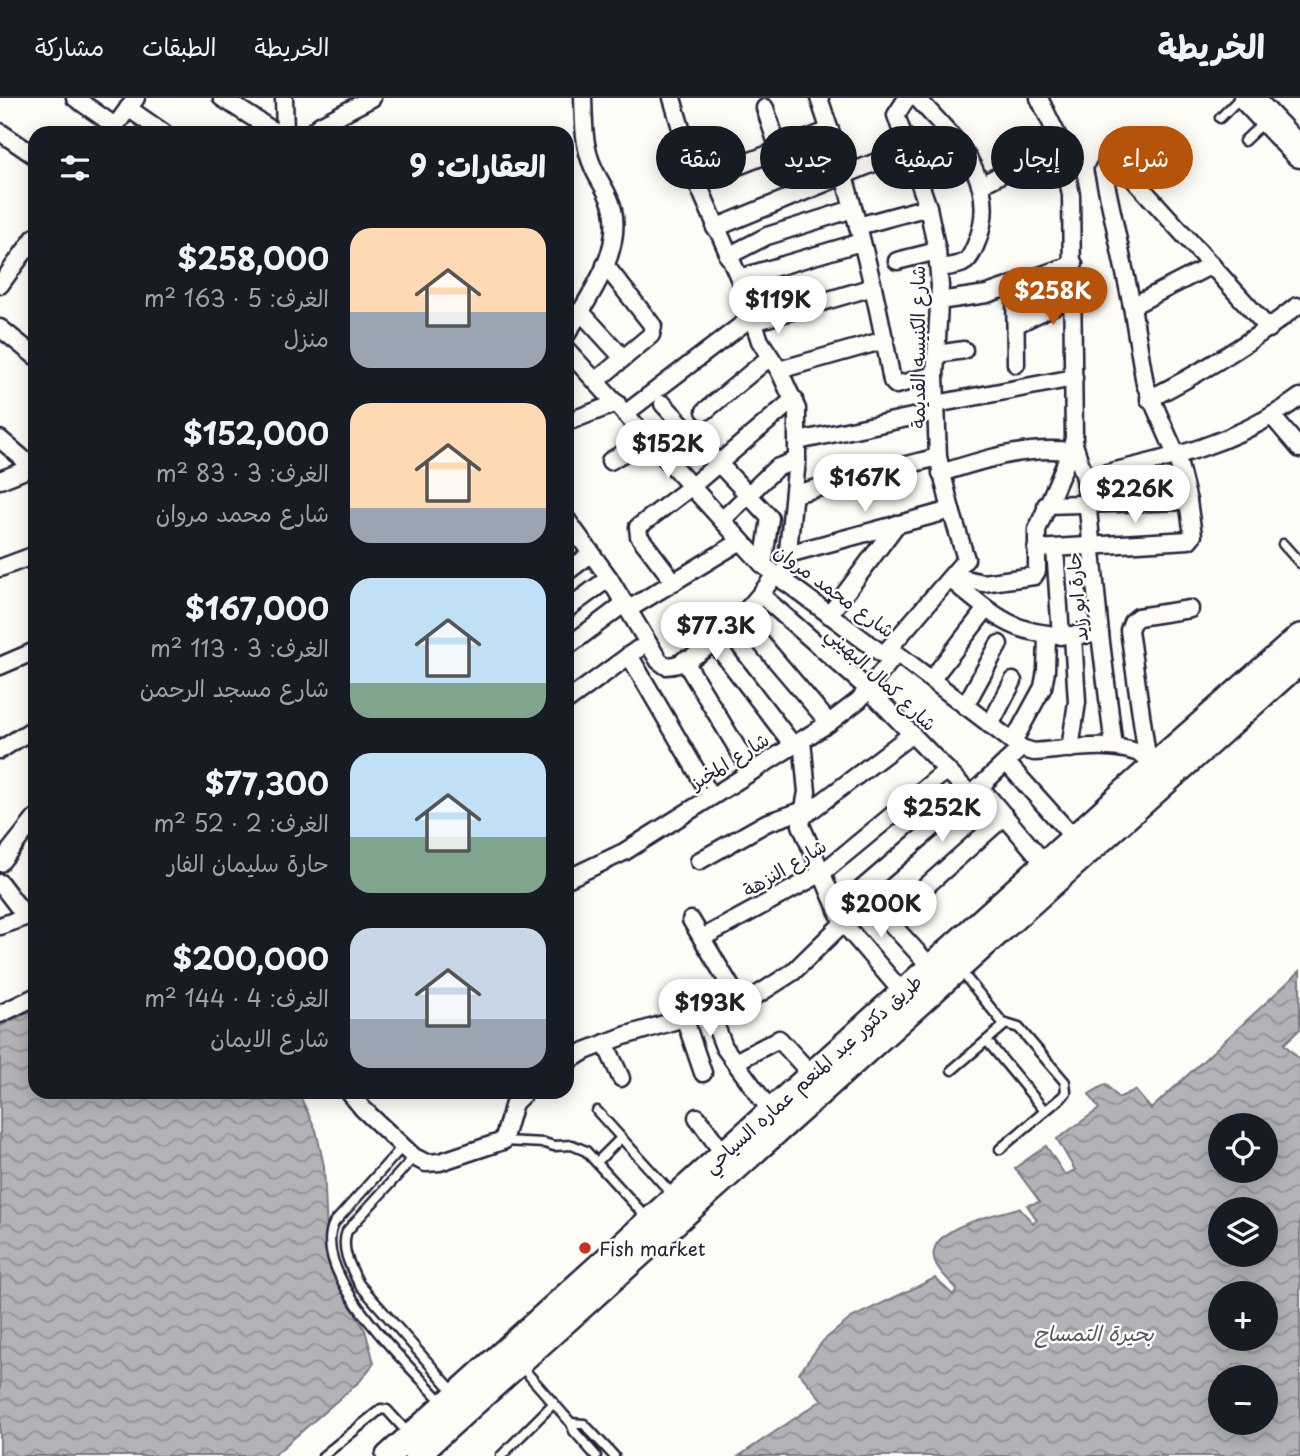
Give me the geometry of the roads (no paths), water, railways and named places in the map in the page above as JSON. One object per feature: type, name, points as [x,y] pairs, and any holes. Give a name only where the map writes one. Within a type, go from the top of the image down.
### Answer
[{"type":"highway","points":[[1248,98],[1300,153]]},
{"type":"main road","name":"طريق دكتور عبد المنعم عماره السياحي","points":[[413,1446],[450,1399],[1300,636]]},
{"type":"main road","name":"طريق دكتور عبد المنعم عماره السياحي","points":[[387,1456],[413,1446],[518,1363],[958,968],[1158,765],[1300,662]]},
{"type":"street","points":[[75,98],[107,126]]},
{"type":"street","points":[[222,98],[265,126]]},
{"type":"street","points":[[284,98],[285,126]]},
{"type":"street","points":[[321,126],[372,98]]},
{"type":"street","points":[[574,322],[605,265],[614,226],[610,199],[587,149],[583,98]]},
{"type":"street","points":[[672,98],[680,126]]},
{"type":"street","points":[[819,98],[829,126]]},
{"type":"street","name":"شارع الكنيسه القديمة","points":[[900,126],[896,113],[907,98]]},
{"type":"street","points":[[917,98],[960,145],[976,171],[981,186],[982,222],[972,257],[965,264],[939,268]]},
{"type":"street","points":[[1039,98],[1052,126]]},
{"type":"street","points":[[115,126],[132,103],[156,126]]},
{"type":"street","points":[[765,108],[771,126]]},
{"type":"street","points":[[0,132],[28,151]]},
{"type":"street","points":[[1036,550],[1192,538],[1188,501],[1177,457],[1145,384],[1132,306],[1103,170],[1108,160],[1117,160],[1269,329]]},
{"type":"street","points":[[981,186],[991,181]]},
{"type":"street","points":[[574,529],[610,578],[662,664],[670,667],[713,642],[740,618],[761,595],[788,554],[798,441],[798,416],[794,399],[760,341],[738,278],[700,189]]},
{"type":"street","points":[[792,189],[794,195]]},
{"type":"street","points":[[715,228],[809,189]]},
{"type":"street","points":[[848,189],[885,340],[892,382],[894,384],[935,375]]},
{"type":"street","name":"شارع الكنيسه القديمة","points":[[890,654],[966,559],[940,465],[935,375],[939,268],[928,207],[922,189]]},
{"type":"street","points":[[951,578],[983,583],[1032,577],[1037,571],[1037,530],[1073,447],[1074,264],[1070,189]]},
{"type":"street","points":[[738,278],[928,207]]},
{"type":"street","points":[[728,256],[767,236],[853,209]]},
{"type":"street","points":[[0,285],[28,247]]},
{"type":"street","points":[[897,261],[937,251]]},
{"type":"street","points":[[939,301],[971,298],[1074,264]]},
{"type":"street","points":[[596,381],[651,335],[653,326],[605,265]]},
{"type":"street","points":[[1132,306],[1212,265]]},
{"type":"street","points":[[1015,285],[1016,365]]},
{"type":"street","points":[[574,420],[621,408],[753,319],[873,287]]},
{"type":"street","points":[[1017,324],[1074,296]]},
{"type":"street","points":[[1149,398],[1231,355],[1297,306]]},
{"type":"street","points":[[580,311],[623,358]]},
{"type":"street","points":[[0,328],[28,350]]},
{"type":"street","points":[[705,411],[775,363],[885,340]]},
{"type":"street","points":[[936,354],[964,350]]},
{"type":"street","name":"شارع محمد مروان","points":[[574,357],[774,574],[829,615],[931,680],[1017,745]]},
{"type":"street","points":[[798,441],[1074,378]]},
{"type":"street","points":[[1085,478],[1177,457],[1223,440],[1272,416],[1300,397]]},
{"type":"street","points":[[674,582],[639,536],[638,527],[692,486],[794,399]]},
{"type":"street","points":[[663,404],[771,521],[774,574]]},
{"type":"street","points":[[1272,416],[1300,449]]},
{"type":"street","points":[[610,461],[649,438]]},
{"type":"street","points":[[0,439],[28,463]]},
{"type":"street","points":[[794,494],[1017,451],[1073,447]]},
{"type":"street","name":"حارة ابو زيد","points":[[1073,447],[1085,478],[1114,747]]},
{"type":"street","points":[[722,520],[776,468],[797,460]]},
{"type":"street","points":[[0,480],[28,470]]},
{"type":"street","points":[[1046,505],[1188,501]]},
{"type":"street","points":[[788,554],[951,510]]},
{"type":"street","points":[[829,615],[897,524]]},
{"type":"street","points":[[574,642],[627,606],[674,582],[741,541]]},
{"type":"street","points":[[1055,548],[1060,636],[1077,702],[1070,749]]},
{"type":"street","points":[[574,567],[592,553]]},
{"type":"street","points":[[0,568],[28,558]]},
{"type":"street","points":[[574,604],[610,578]]},
{"type":"street","points":[[951,578],[986,609],[1008,624],[1060,636],[1100,634]]},
{"type":"street","name":"شارع كمال البهيني","points":[[761,595],[868,689],[947,770],[1005,816],[1045,864]]},
{"type":"street","points":[[931,680],[986,609]]},
{"type":"street","points":[[1158,765],[1129,630],[1138,617],[1190,609]]},
{"type":"street","points":[[740,618],[830,723]]},
{"type":"street","points":[[574,1058],[605,1043],[740,1002],[781,982],[840,917],[860,890],[1006,762],[1017,745],[1043,687],[1046,671],[1060,636]]},
{"type":"street","points":[[574,696],[648,641]]},
{"type":"street","points":[[713,642],[798,743],[807,792],[801,825],[840,917],[902,992]]},
{"type":"street","points":[[965,706],[999,644]]},
{"type":"street","points":[[0,666],[28,654]]},
{"type":"street","name":"شارع المخبز","points":[[574,876],[624,852],[830,723],[850,708],[868,689],[890,654]]},
{"type":"street","points":[[629,655],[712,796]]},
{"type":"street","points":[[684,660],[751,771]]},
{"type":"street","points":[[990,724],[1013,681]]},
{"type":"street","points":[[0,750],[28,732]]},
{"type":"street","points":[[699,861],[766,823],[803,814],[912,734]]},
{"type":"street","points":[[1017,745],[1034,752],[1114,747],[1158,765]]},
{"type":"street","points":[[1006,762],[1074,838]]},
{"type":"street","name":"شارع النزهة","points":[[702,938],[822,873],[947,770]]},
{"type":"street","points":[[888,920],[1005,816]]},
{"type":"street","points":[[0,863],[28,828]]},
{"type":"street","points":[[0,883],[28,913]]},
{"type":"street","points":[[860,890],[930,966]]},
{"type":"street","points":[[0,926],[28,916]]},
{"type":"street","points":[[691,920],[740,1002]]},
{"type":"street","points":[[0,1014],[28,1000]]},
{"type":"street","points":[[710,1011],[724,1046],[770,1110]]},
{"type":"street","points":[[684,1017],[703,1073]]},
{"type":"street","points":[[735,1062],[779,1039],[811,1074]]},
{"type":"street","points":[[605,1043],[621,1078]]},
{"type":"street","points":[[355,1099],[409,1152],[426,1163],[440,1162],[503,1141],[513,1103],[517,1099]]},
{"type":"street","points":[[697,1117],[723,1153]]},
{"type":"lane","points":[[1220,118],[1240,98]]},
{"type":"lane","points":[[1244,141],[1267,118]]},
{"type":"lane","points":[[1283,544],[1300,562]]},
{"type":"lane","points":[[958,968],[1006,1024],[1019,1028],[1065,1082],[1066,1092],[1063,1096],[1000,1149]]},
{"type":"lane","points":[[952,1070],[1006,1024]]},
{"type":"lane","points":[[987,1041],[1045,1111]]},
{"type":"lane","points":[[597,1111],[674,1197]]},
{"type":"lane","points":[[597,1163],[621,1138]]},
{"type":"lane","points":[[503,1141],[579,1146],[649,1220]]},
{"type":"lane","points":[[409,1152],[344,1238],[347,1255],[359,1284],[450,1399]]},
{"type":"lane","points":[[409,1152],[334,1223],[329,1237],[332,1258],[347,1292],[372,1323],[450,1399]]},
{"type":"lane","points":[[332,1258],[347,1255]]},
{"type":"lane","points":[[518,1363],[596,1456]]},
{"type":"lane","points":[[501,1456],[554,1403]]},
{"type":"lane","points":[[323,1456],[381,1409],[387,1410],[413,1446]]},
{"type":"lane","points":[[571,1423],[584,1424],[614,1456]]},
{"type":"water","name":"بحيرة التمساح","points":[[1300,971],[1300,1029],[1284,1044],[1300,1060],[1300,1456],[739,1456],[822,1400],[799,1373],[823,1341],[851,1318],[935,1278],[953,1295],[957,1289],[940,1270],[934,1258],[935,1247],[942,1238],[981,1218],[1019,1208],[1033,1223],[1037,1220],[1027,1205],[1040,1202],[1015,1168],[1046,1146],[1065,1175],[1075,1170],[1057,1139],[1099,1109],[1089,1094],[1106,1084],[1118,1098],[1135,1090],[1151,1109]]},
{"type":"water","points":[[28,1012],[28,1099],[301,1099],[316,1130],[324,1166],[328,1259],[346,1299],[365,1330],[374,1363],[360,1381],[273,1456],[0,1456],[0,1026]]},
{"type":"place","name":"Fish market","points":[[585,1248]]}]
